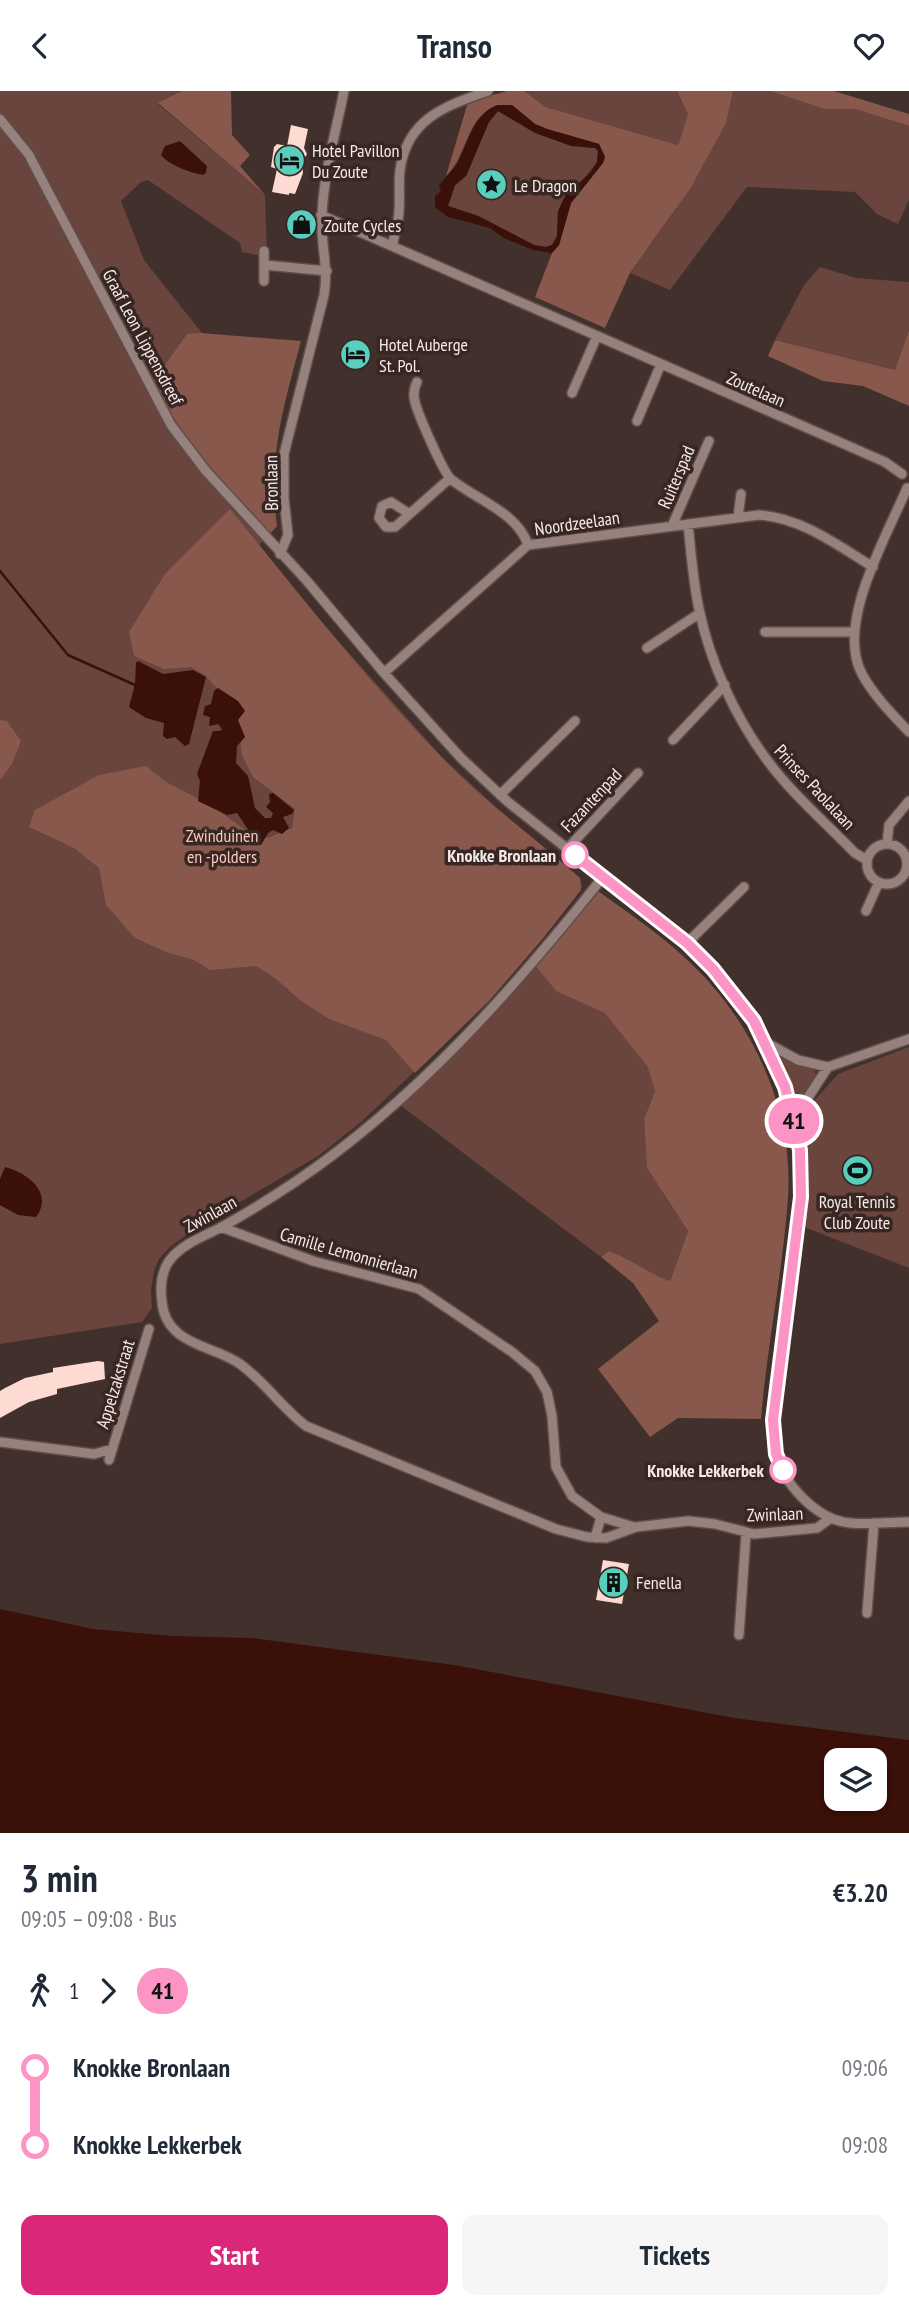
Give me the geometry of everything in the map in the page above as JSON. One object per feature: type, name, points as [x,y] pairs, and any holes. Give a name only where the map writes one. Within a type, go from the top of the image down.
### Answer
[{"type":"street","name":"Bronlaan","points":[[280,554],[288,535],[284,498],[284,454],[324,295],[327,271],[321,215],[344,91]]},
{"type":"street","points":[[393,246],[398,219],[401,169],[410,139],[424,121],[443,107],[488,91]]},
{"type":"street","name":"Graaf Leon Lippensdreef","points":[[0,119],[29,156],[171,425],[206,471],[280,554]]},
{"type":"street","name":"Zoutelaan","points":[[321,215],[905,471],[902,482],[908,488]]},
{"type":"street","points":[[264,251],[264,281]]},
{"type":"street","points":[[265,265],[327,271]]},
{"type":"street","points":[[572,393],[597,336]]},
{"type":"street","points":[[637,421],[661,364]]},
{"type":"street","points":[[417,381],[414,389],[415,403],[449,479],[490,505],[519,528],[525,534],[528,545]]},
{"type":"street","name":"Ruiterspad","points":[[672,526],[709,441]]},
{"type":"street","points":[[408,513],[449,479]]},
{"type":"street","points":[[908,488],[858,602],[853,642],[860,672],[881,703],[909,732]]},
{"type":"street","points":[[738,517],[741,494]]},
{"type":"street","name":"Noordzeelaan","points":[[384,673],[528,545],[738,517],[772,516],[794,522],[873,567]]},
{"type":"street","name":"Prinses Paolalaan","points":[[688,524],[700,613],[724,685],[747,731],[768,761],[855,853],[867,860]]},
{"type":"street","points":[[280,554],[307,581],[450,747],[500,795],[687,943],[743,1006],[765,1042],[782,1078],[800,1150],[801,1197],[773,1436],[776,1454],[789,1482],[809,1504],[831,1518],[850,1523],[909,1522]]},
{"type":"street","points":[[646,648],[700,613]]},
{"type":"street","points":[[765,632],[853,632]]},
{"type":"street","points":[[673,740],[724,685]]},
{"type":"street","points":[[500,795],[575,721]]},
{"type":"street","name":"Fazantenpad","points":[[567,849],[638,773]]},
{"type":"street","points":[[887,844],[889,825],[909,801]]},
{"type":"street","points":[[887,844],[899,848],[907,865],[897,881],[879,882],[869,873],[867,860],[874,849],[887,844]]},
{"type":"street","name":"Zwinlaan","points":[[603,877],[495,1006],[396,1102],[323,1163],[271,1199],[187,1244],[166,1268],[161,1290],[165,1318],[178,1333],[242,1365],[284,1409],[318,1432],[537,1522],[595,1538],[606,1538],[636,1527],[703,1522],[746,1534],[817,1528],[831,1518]]},
{"type":"street","points":[[866,911],[879,882]]},
{"type":"street","points":[[687,943],[744,887]]},
{"type":"street","points":[[765,1042],[797,1060],[828,1067],[909,1039]]},
{"type":"street","points":[[794,1119],[828,1067]]},
{"type":"street","name":"Camille Lemonnierlaan","points":[[221,1227],[313,1261],[419,1289],[512,1352],[535,1371],[547,1392],[552,1416],[556,1467],[572,1496],[601,1517],[636,1527]]},
{"type":"street","name":"Appelzakstraat","points":[[109,1460],[149,1329]]},
{"type":"street","name":"Appelzakstraat","points":[[0,1442],[94,1454],[112,1449]]},
{"type":"street","points":[[595,1538],[601,1517]]},
{"type":"street","points":[[867,1613],[874,1523]]},
{"type":"street","points":[[739,1635],[746,1534]]},
{"type":"green space","name":"Zwinduinen en -polders","points":[[0,91],[182,91],[158,104],[265,195],[267,257],[242,252],[240,243],[148,180],[141,182],[121,201],[144,260],[279,430],[272,486],[277,526],[259,545],[314,614],[441,756],[499,810],[580,878],[582,887],[544,937],[489,1001],[361,1122],[318,1156],[196,1228],[171,1246],[159,1259],[154,1271],[152,1308],[142,1322],[0,1344]]},
{"type":"green space","points":[[182,91],[231,91],[232,135],[250,155],[240,166],[265,195],[158,103]]},
{"type":"green space","points":[[507,91],[524,91],[546,107],[678,145],[688,114],[677,91],[733,91],[726,123],[690,189],[630,273],[605,328],[535,297],[552,253],[559,245],[571,203],[603,163],[605,157],[599,144],[535,124],[512,105],[480,117],[452,170],[446,176],[468,102]]},
{"type":"green space","points":[[524,91],[677,91],[688,114],[678,145],[546,107]]},
{"type":"green space","points":[[733,91],[770,91],[824,109],[855,109],[909,126],[909,200],[898,224],[877,214],[855,192],[747,187],[670,290],[630,273],[676,209],[704,164],[716,141]]},
{"type":"green space","points":[[770,91],[834,91],[909,114],[909,126],[855,109],[824,109]]},
{"type":"green space","points":[[498,111],[503,111],[547,136],[598,151],[597,162],[558,211],[557,236],[552,245],[534,245],[479,216],[448,206],[455,185],[466,176],[489,122]]},
{"type":"green space","points":[[820,267],[856,278],[909,282],[909,330],[895,370],[775,340],[804,285]]},
{"type":"green space","points":[[909,330],[909,406],[863,386],[823,381],[768,356],[775,340],[895,370]]},
{"type":"green space","points":[[187,334],[301,341],[283,410],[276,455],[274,502],[277,526],[268,536],[193,450],[153,382]]},
{"type":"green space","points":[[230,509],[340,643],[425,740],[470,785],[580,878],[581,890],[544,937],[489,1001],[415,1073],[386,1040],[329,1019],[256,966],[210,970],[194,960],[166,952],[135,938],[106,905],[99,868],[74,848],[29,827],[35,810],[99,775],[146,766],[166,782],[214,807],[253,836],[268,838],[292,828],[295,809],[253,777],[242,755],[239,730],[221,693],[206,676],[191,667],[164,669],[134,656],[129,632],[165,574]]},
{"type":"green space","points":[[0,720],[7,721],[21,741],[12,764],[0,780]]},
{"type":"green space","points":[[594,888],[662,938],[707,980],[729,1006],[747,1035],[763,1065],[775,1097],[784,1129],[788,1197],[761,1419],[678,1418],[650,1437],[598,1369],[659,1321],[633,1283],[601,1257],[609,1251],[670,1281],[688,1231],[647,1168],[644,1119],[655,1091],[647,1066],[605,1013],[556,991],[533,963]]},
{"type":"green space","points":[[533,963],[556,991],[605,1012],[647,1066],[655,1091],[644,1119],[647,1168],[688,1231],[670,1281],[609,1251],[601,1257],[396,1102]]},
{"type":"green space","name":"Royal Tennis Club Zoute","points":[[909,1047],[909,1268],[804,1227],[804,1112],[838,1074]]},
{"type":"green space","points":[[778,1055],[815,1070],[816,1077],[797,1109],[794,1107]]},
{"type":"shaded area","points":[[497,105],[512,105],[535,124],[599,144],[605,157],[571,203],[559,245],[552,253],[533,250],[504,238],[490,228],[448,217],[435,207],[435,196],[441,191],[439,186],[457,164],[472,130],[489,109]],"holes":[[[498,111],[535,133],[571,146],[595,148],[598,151],[597,162],[591,172],[565,196],[558,211],[557,236],[552,245],[546,247],[534,245],[478,216],[448,206],[455,185],[466,176],[489,122]]]},
{"type":"shaded area","points":[[180,141],[207,166],[206,173],[203,175],[180,168],[161,155],[165,146]]},
{"type":"shaded area","points":[[138,661],[163,674],[193,670],[206,677],[189,744],[185,746],[175,737],[167,739],[163,736],[164,723],[146,718],[129,707]]},
{"type":"shaded area","points":[[218,688],[238,701],[245,711],[238,720],[245,737],[237,746],[236,763],[248,776],[255,808],[265,818],[271,818],[273,813],[266,807],[270,802],[269,794],[273,793],[294,810],[292,814],[283,817],[289,828],[282,834],[273,830],[268,833],[261,845],[252,843],[249,831],[237,813],[227,815],[198,801],[200,781],[197,774],[213,731],[222,729],[218,724],[209,726],[210,717],[203,715],[205,706],[211,704],[214,691]]},
{"type":"shaded area","points":[[5,1167],[22,1174],[36,1185],[42,1200],[36,1217],[18,1215],[0,1205],[0,1179]]},
{"type":"shaded area","points":[[0,1609],[93,1629],[172,1636],[252,1638],[454,1665],[734,1718],[909,1740],[909,1833],[0,1833]]},
{"type":"building","name":"Hotel Pavillon Du Zoute","points":[[291,125],[308,129],[304,148],[307,154],[302,162],[303,173],[295,194],[289,195],[272,192],[277,169],[271,167],[274,147],[277,144],[287,146]]},
{"type":"building","points":[[104,1362],[105,1379],[57,1389],[57,1394],[29,1402],[0,1418],[0,1391],[5,1388],[25,1378],[53,1372],[53,1368]]},
{"type":"building","name":"Fenella","points":[[603,1560],[629,1564],[622,1604],[596,1600]]},
{"type":"waterway","points":[[0,571],[68,655],[135,685]]},
{"type":"bus line","name":"41","points":[[575,855],[687,943],[713,969],[754,1021],[785,1087],[800,1150],[801,1197],[773,1420],[776,1454],[783,1470]]},
{"type":"place","name":"Hotel Pavillon Du Zoute","points":[[289,160]]},
{"type":"place","name":"Le Dragon","points":[[491,185]]},
{"type":"place","name":"Zoute Cycles","points":[[301,225]]},
{"type":"place","name":"Hotel Auberge St. Pol.","points":[[356,354]]},
{"type":"place","name":"Knokke Bronlaan","points":[[575,855]]},
{"type":"place","name":"Royal Tennis Club Zoute","points":[[857,1170]]},
{"type":"place","name":"Knokke Lekkerbek","points":[[783,1470]]},
{"type":"place","name":"Fenella","points":[[613,1582]]}]
